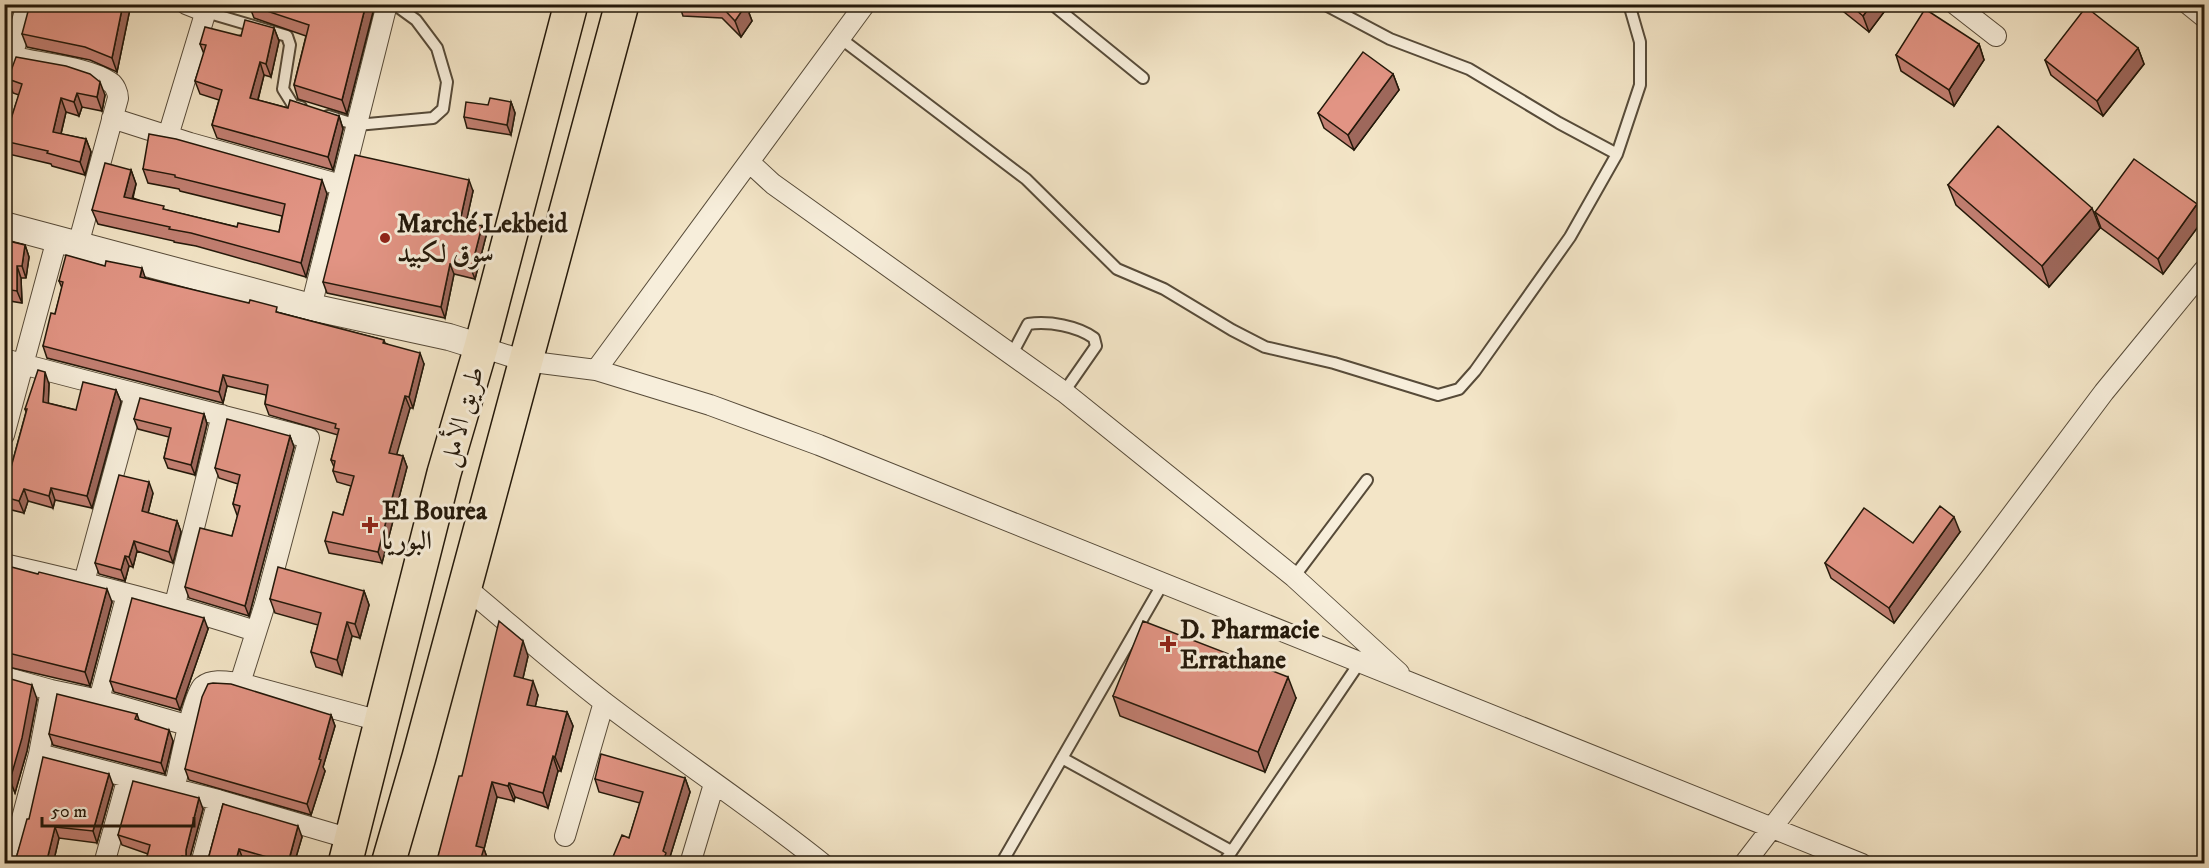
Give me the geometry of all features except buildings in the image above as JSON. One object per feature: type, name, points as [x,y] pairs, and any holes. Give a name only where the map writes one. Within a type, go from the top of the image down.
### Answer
[{"type":"highway","name":"طريق الأمل","points":[[348,851],[444,473],[481,347],[571,4]]},
{"type":"highway","points":[[388,864],[622,4]]},
{"type":"street","points":[[4,85],[8,55],[27,4]]},
{"type":"street","points":[[168,136],[207,8],[186,4]]},
{"type":"street","points":[[311,307],[387,4]]},
{"type":"street","points":[[596,370],[865,4]]},
{"type":"street","points":[[1955,4],[1996,36]]},
{"type":"street","points":[[2188,4],[2205,17]]},
{"type":"street","points":[[4,435],[14,362],[68,242],[118,98],[118,92],[112,83],[83,71],[8,55]]},
{"type":"street","points":[[112,118],[341,185]]},
{"type":"street","points":[[749,162],[773,184],[1064,392],[1294,577],[1407,681]]},
{"type":"street","points":[[4,225],[311,307],[449,338],[525,361],[596,370],[710,405],[819,445],[1862,864]]},
{"type":"street","points":[[1744,864],[2104,392],[2205,270]]},
{"type":"street","points":[[14,362],[309,438],[265,604],[240,683]]},
{"type":"street","points":[[84,582],[135,395]]},
{"type":"street","points":[[174,608],[222,415]]},
{"type":"street","points":[[4,564],[84,582],[218,618],[255,631]]},
{"type":"street","points":[[464,586],[603,702],[782,831],[823,864]]},
{"type":"street","points":[[99,700],[127,594]]},
{"type":"street","points":[[4,677],[99,700],[190,726]]},
{"type":"street","points":[[174,790],[195,701],[202,687],[218,681],[240,683],[380,721]]},
{"type":"street","points":[[10,864],[39,754],[51,690]]},
{"type":"street","points":[[565,836],[603,702]]},
{"type":"street","points":[[39,754],[218,801],[348,851]]},
{"type":"street","points":[[104,864],[128,777]]},
{"type":"street","points":[[690,864],[714,784]]},
{"type":"street","points":[[201,864],[218,801]]},
{"type":"lane","points":[[207,8],[286,36],[290,45],[283,89],[293,105],[357,125],[433,118],[443,109],[447,82],[437,48],[416,20],[394,4]]},
{"type":"lane","points":[[1052,4],[1143,78]]},
{"type":"lane","points":[[1323,4],[1390,39],[1469,69],[1559,123],[1617,154]]},
{"type":"lane","points":[[840,38],[1026,179],[1117,269],[1164,290],[1265,347],[1345,366],[1438,395],[1459,389],[1475,371],[1570,237],[1617,154],[1640,85],[1640,42],[1629,4]]},
{"type":"lane","points":[[1011,354],[1028,324],[1039,323],[1082,330],[1095,338],[1096,346],[1064,392]]},
{"type":"lane","points":[[1294,577],[1367,480]]},
{"type":"lane","points":[[1001,864],[1163,583]]},
{"type":"lane","points":[[1223,864],[1360,662]]},
{"type":"lane","points":[[1062,758],[1231,851]]},
{"type":"place","name":"Marché Lekbeid سوق لكبيد","points":[[385,238]]},
{"type":"place","name":"El Bourea البوريا","points":[[370,525]]},
{"type":"place","name":"D. Pharmacie Errathane","points":[[1168,644]]}]
